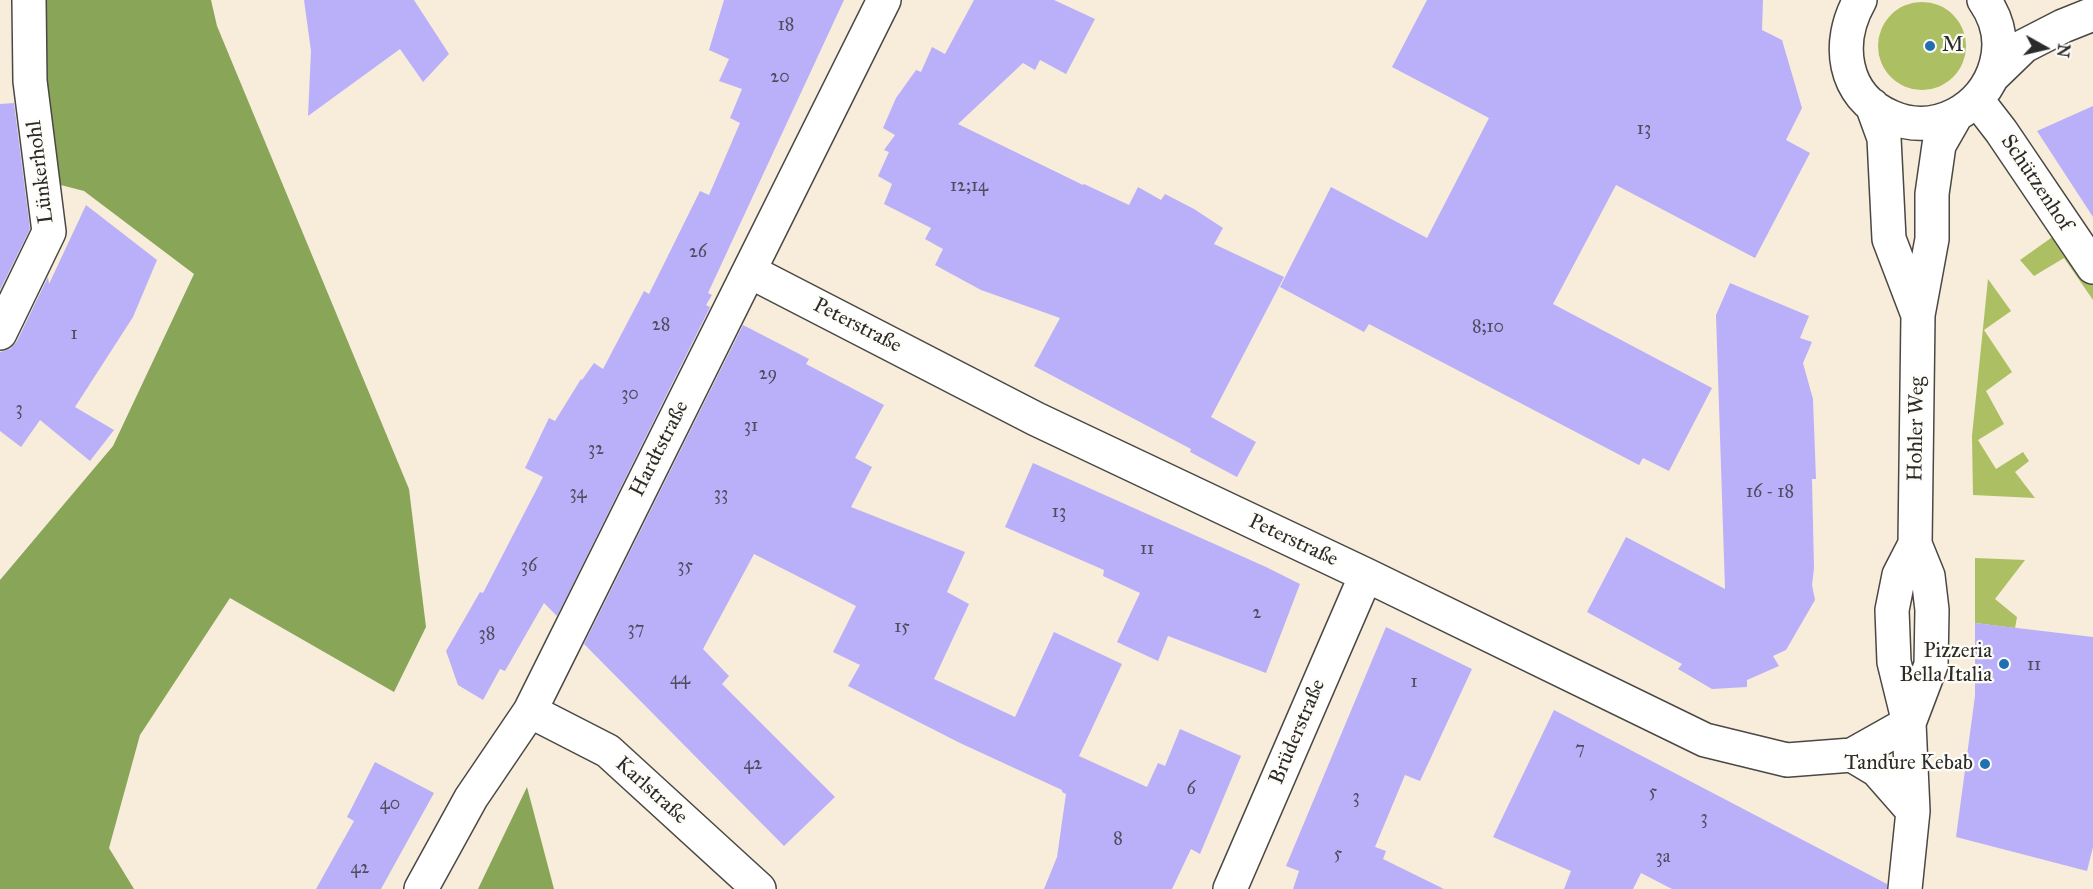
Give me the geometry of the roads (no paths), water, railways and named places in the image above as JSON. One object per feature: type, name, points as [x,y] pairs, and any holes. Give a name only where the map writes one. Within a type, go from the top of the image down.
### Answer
[{"type":"street","name":"Lünkerhohl","points":[[0,333],[50,232],[30,81],[29,0]]},
{"type":"street","name":"Hardtstraße","points":[[421,889],[471,798],[530,711],[884,0]]},
{"type":"street","points":[[1975,98],[2000,42],[1998,25],[1984,0]]},
{"type":"street","points":[[1855,4],[1845,50],[1854,84],[1872,105],[1891,118],[1917,123],[1936,122],[1975,98],[2024,46],[2093,14]]},
{"type":"street","name":"Schützenhof","points":[[1975,98],[2001,130],[2093,267]]},
{"type":"street","name":"Hohler Weg","points":[[1905,889],[1913,812],[1909,723],[1894,662],[1892,610],[1899,575],[1915,544],[1918,315],[1932,238],[1932,194],[1939,145],[1975,98]]},
{"type":"street","name":"Hohler Weg","points":[[1872,105],[1884,138],[1889,238],[1918,315]]},
{"type":"street","name":"Peterstraße","points":[[750,271],[1036,419],[1366,575],[1705,740],[1787,760],[1852,755],[1909,723]]},
{"type":"street","name":"Brüderstraße","points":[[1230,889],[1366,575]]},
{"type":"street","name":"Karlstraße","points":[[530,711],[608,751],[759,889]]},
{"type":"street","points":[[1852,755],[1877,770],[1913,812]]},
{"type":"place","name":"M","points":[[1930,46]]},
{"type":"place","name":"Pizzeria Bella Italia","points":[[2004,664]]},
{"type":"place","name":"Tandure Kebab","points":[[1985,764]]}]
